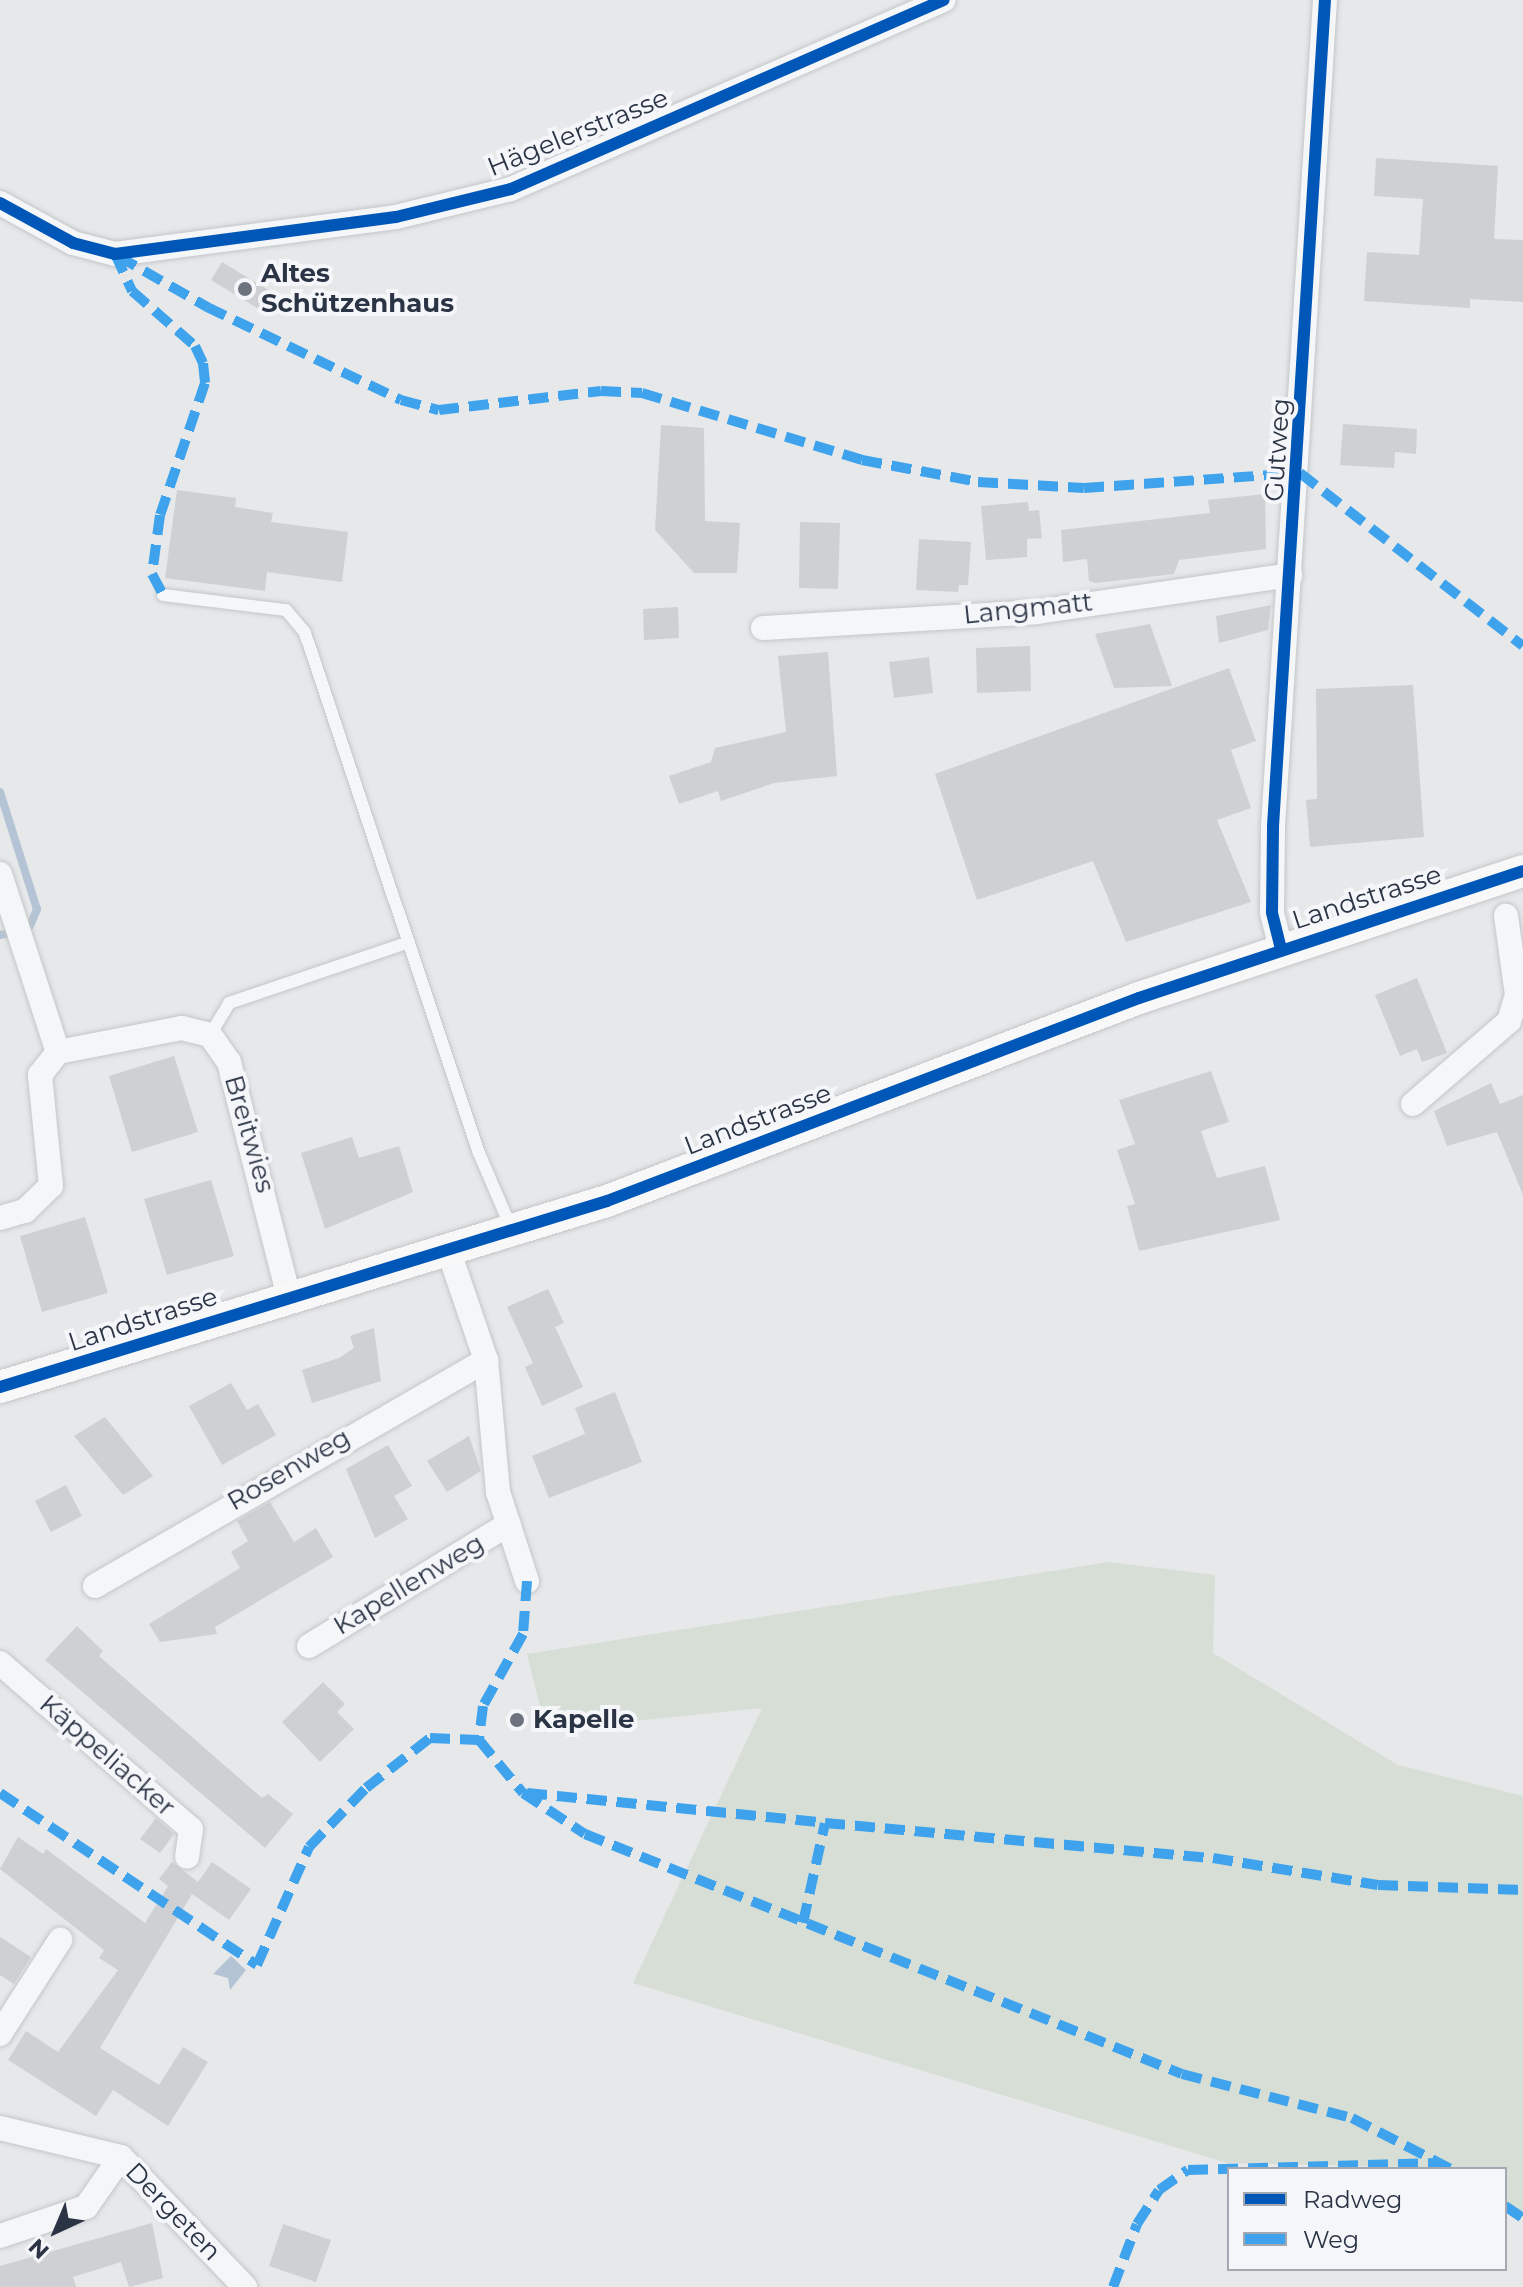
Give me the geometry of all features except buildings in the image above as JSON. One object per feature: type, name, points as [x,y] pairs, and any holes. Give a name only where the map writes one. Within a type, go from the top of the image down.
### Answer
[{"type":"main road","name":"Landstrasse","points":[[0,1387],[289,1297],[513,1232],[1281,949],[1510,875]]},
{"type":"street","name":"Hägelerstrasse","points":[[0,203],[73,243],[115,254],[396,217],[511,189],[943,0]]},
{"type":"street","name":"Gutweg","points":[[1281,949],[1272,912],[1273,826],[1325,0]]},
{"type":"street","name":"Langmatt","points":[[763,628],[1037,612],[1290,575]]},
{"type":"street","points":[[0,874],[58,1052]]},
{"type":"street","points":[[1413,1104],[1509,1021],[1517,995],[1506,916],[1510,875]]},
{"type":"street","points":[[1506,916],[1523,957]]},
{"type":"street","points":[[0,1218],[25,1211],[51,1186],[40,1075],[58,1052],[182,1028],[210,1035]]},
{"type":"street","name":"Breitwies","points":[[210,1035],[229,1062],[289,1297]]},
{"type":"street","name":"Kapellenweg","points":[[449,1252],[486,1360],[498,1492],[527,1581]]},
{"type":"street","name":"Rosenweg","points":[[95,1586],[486,1360]]},
{"type":"street","name":"Kapellenweg","points":[[309,1646],[509,1524]]},
{"type":"street","name":"Käppeliacker","points":[[0,1663],[191,1829],[187,1857]]},
{"type":"street","points":[[0,2034],[60,1940]]},
{"type":"street","name":"Dergeten","points":[[0,2128],[121,2157],[245,2287]]},
{"type":"street","points":[[0,2236],[86,2207],[121,2157]]},
{"type":"lane","points":[[163,595],[286,610],[305,633],[409,942],[513,1232]]},
{"type":"lane","points":[[210,1035],[229,1003],[409,942]]},
{"type":"shaded area","points":[[1109,1562],[1215,1575],[1213,1653],[1398,1765],[1523,1796],[1523,2218],[1507,2207],[1507,2167],[1227,2163],[633,1983],[762,1708],[546,1730],[527,1654]]},
{"type":"water","points":[[231,1956],[246,1970],[230,1990],[228,1978],[213,1974]]},
{"type":"waterway","points":[[0,792],[37,909],[30,926]]},
{"type":"waterway","points":[[0,935],[5,934]]},
{"type":"marked path","points":[[115,254],[132,291],[195,346],[203,363],[205,383],[160,515],[152,574],[163,595]]},
{"type":"marked path","points":[[118,256],[207,307],[401,400],[439,410],[601,391],[642,393],[862,460],[978,482],[1084,488],[1300,473],[1523,646]]},
{"type":"marked path","points":[[527,1581],[523,1634],[483,1706],[479,1740],[523,1793],[585,1834],[1182,2074],[1352,2118],[1447,2167]]},
{"type":"marked path","points":[[0,1793],[257,1965],[309,1847],[366,1788],[430,1738],[479,1740]]},
{"type":"marked path","points":[[527,1793],[825,1823]]},
{"type":"marked path","points":[[803,1923],[825,1823],[1213,1858],[1378,1885],[1523,1890]]},
{"type":"marked path","points":[[1295,2167],[1438,2163]]},
{"type":"marked path","points":[[1113,2287],[1137,2224],[1159,2190],[1188,2170],[1227,2169]]},
{"type":"marked path","points":[[1507,2207],[1523,2218]]},
{"type":"cycle path","points":[[0,203],[73,243],[115,254],[396,217],[511,189],[943,0]]},
{"type":"cycle path","points":[[1281,949],[1272,912],[1273,826],[1325,0]]},
{"type":"cycle path","points":[[0,1387],[607,1201],[1139,998],[1523,871]]},
{"type":"place","name":"Altes Schützenhaus","points":[[245,289]]},
{"type":"place","name":"Kapelle","points":[[517,1720]]}]
